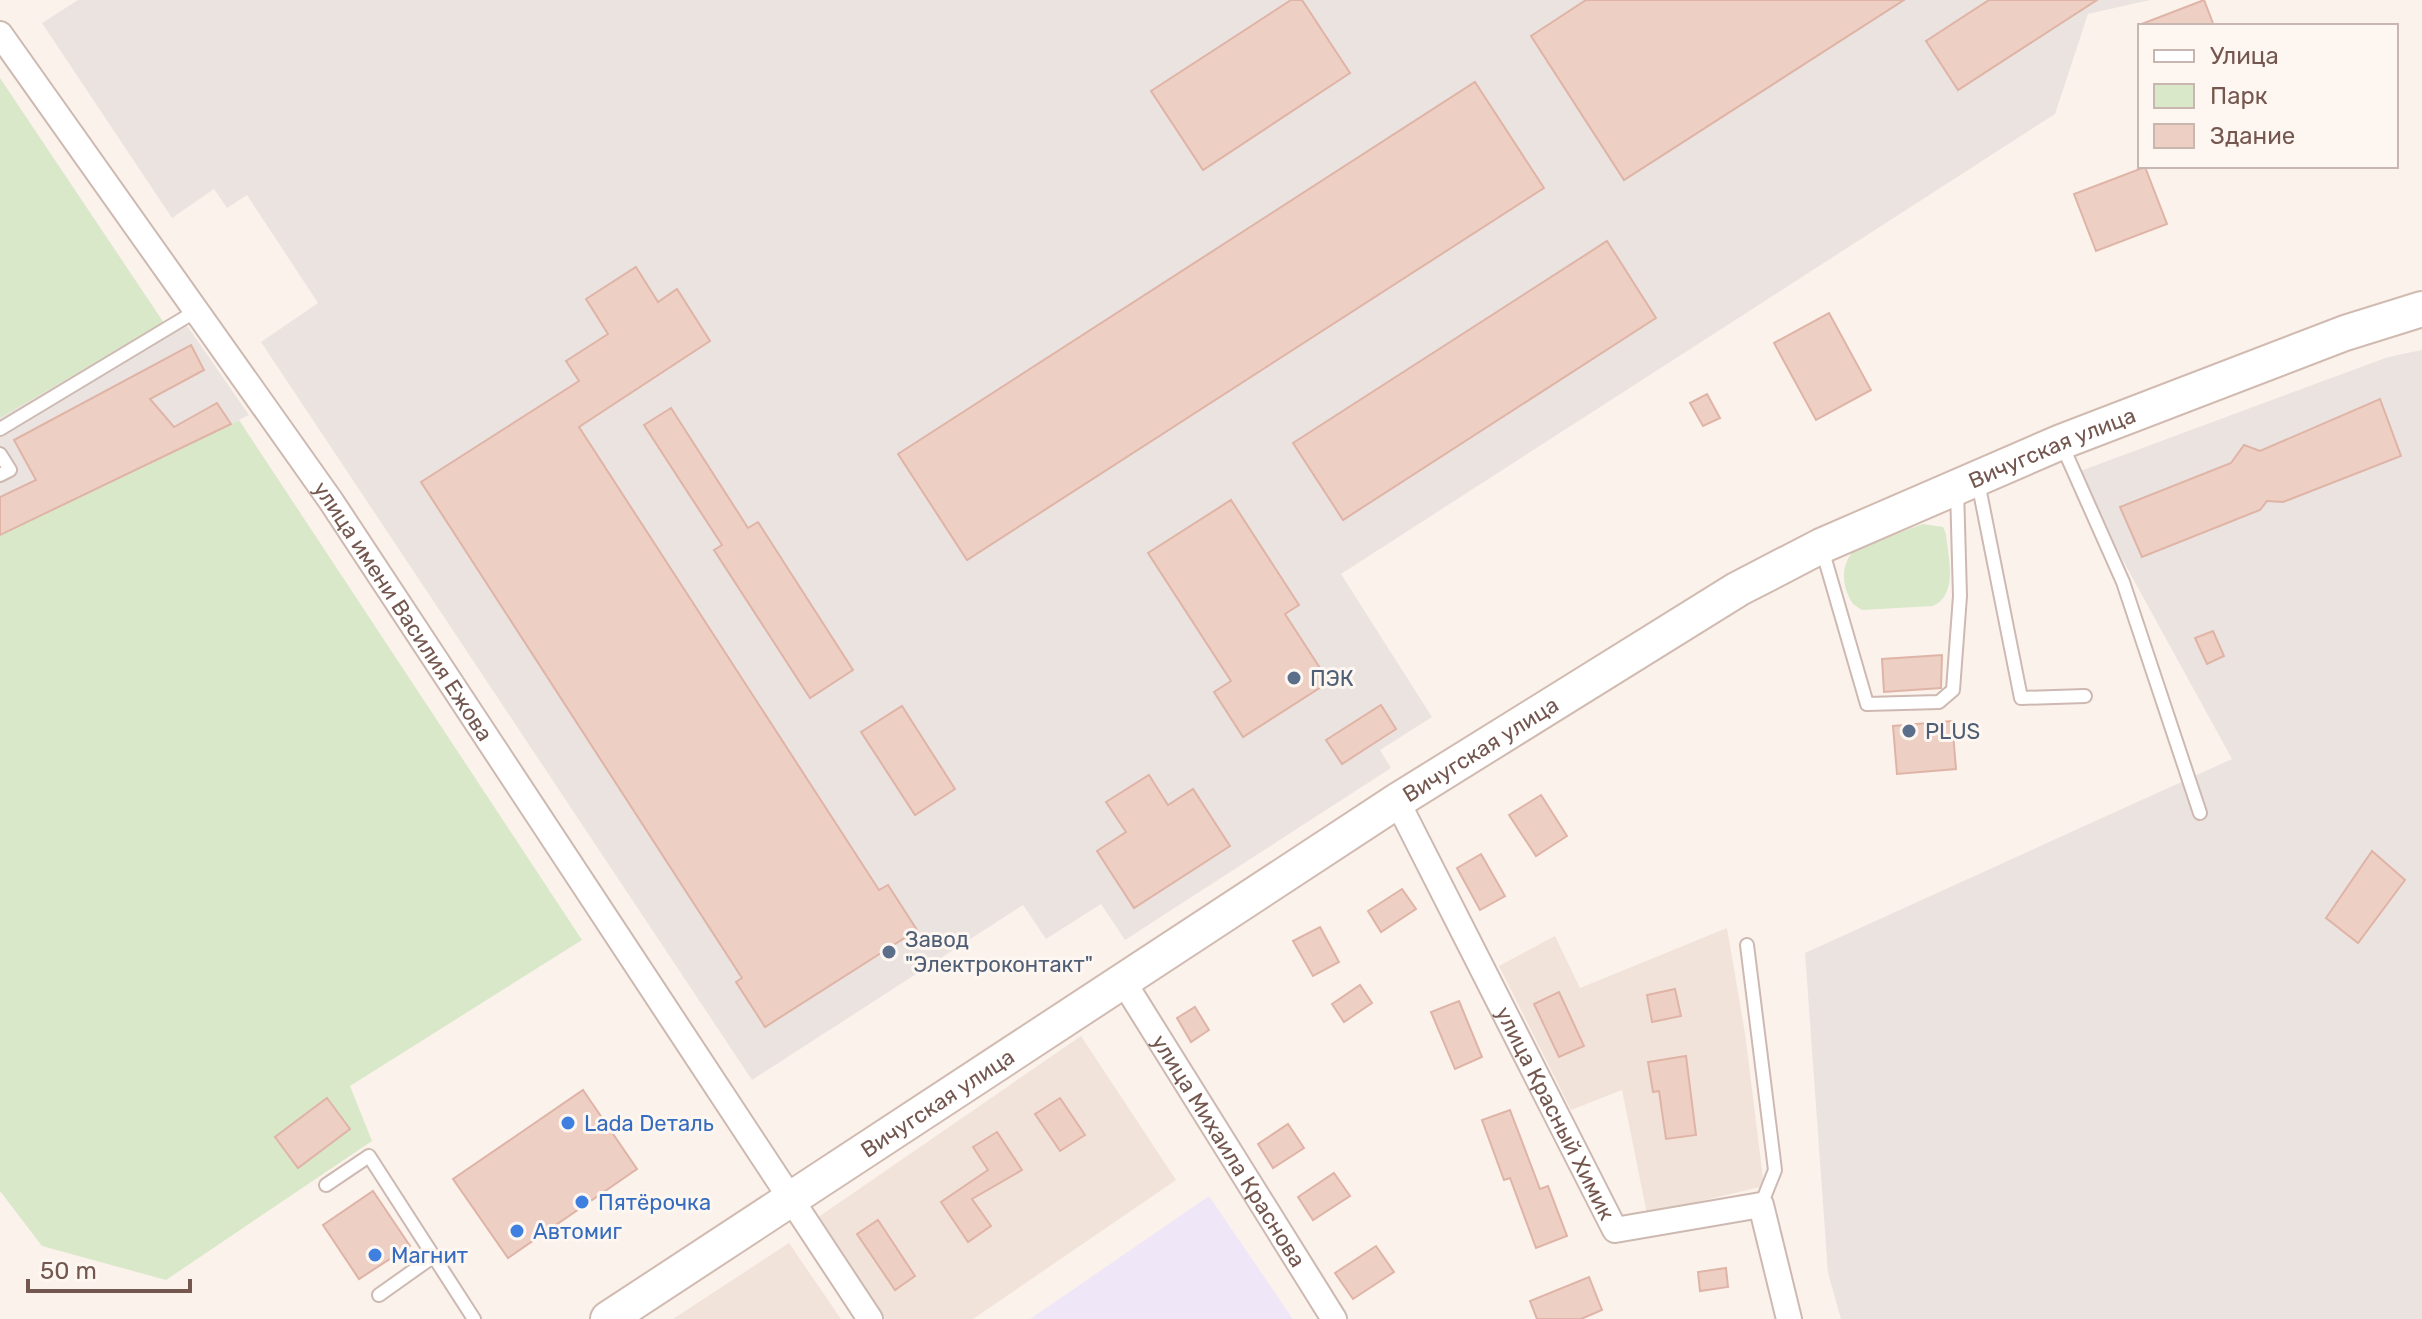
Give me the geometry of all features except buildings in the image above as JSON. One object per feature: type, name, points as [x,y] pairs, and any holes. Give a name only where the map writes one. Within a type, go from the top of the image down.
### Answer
[{"type":"main road","name":"Вичугская улица","points":[[608,1319],[1397,801],[1622,658],[1738,589],[1821,546],[2061,442],[2345,333],[2422,309]]},
{"type":"street","name":"улица имени Василия Ежова","points":[[0,34],[331,501],[870,1319]]},
{"type":"street","name":"улица Красный Химик","points":[[1397,801],[1615,1230],[1761,1205]]},
{"type":"street","name":"улица Михаила Краснова","points":[[1123,981],[1334,1319]]},
{"type":"street","points":[[1761,1205],[1789,1319]]},
{"type":"lane","points":[[0,429],[196,311]]},
{"type":"lane","points":[[2061,442],[2123,582],[2200,813]]},
{"type":"lane","points":[[0,454],[10,470],[0,475]]},
{"type":"lane","points":[[1821,546],[1867,704],[1939,702],[1953,690],[1967,483]]},
{"type":"lane","points":[[1967,483],[2021,698],[2085,696]]},
{"type":"lane","points":[[1747,945],[1775,1170],[1761,1205]]},
{"type":"lane","points":[[326,1185],[369,1156],[474,1319]]},
{"type":"lane","points":[[379,1295],[434,1256]]},
{"type":"shaded area","name":"Завод \"Электроконтакт\"","points":[[78,0],[2150,0],[2088,14],[2055,114],[1341,574],[1432,717],[1380,750],[1391,768],[1125,940],[1101,904],[1046,939],[1023,905],[752,1080],[261,342],[318,303],[247,195],[227,208],[214,189],[172,218],[42,23]]},
{"type":"shaded area","points":[[179,314],[249,415],[0,535],[0,418]]},
{"type":"shaded area","points":[[2422,350],[2422,1319],[1841,1319],[1828,1273],[1805,953],[2232,759],[2075,473],[2388,357]]},
{"type":"shaded area","points":[[1727,928],[1745,1033],[1764,1186],[1647,1214],[1622,1090],[1571,1110],[1499,966],[1555,936],[1580,988]]},
{"type":"shaded area","points":[[1081,1036],[1176,1180],[973,1319],[885,1319],[817,1218]]},
{"type":"shaded area","points":[[1209,1196],[1293,1319],[1030,1319]]},
{"type":"shaded area","points":[[789,1243],[841,1319],[673,1319]]},
{"type":"green space","points":[[0,78],[164,323],[0,418]]},
{"type":"green space","points":[[239,420],[582,940],[350,1086],[372,1141],[166,1280],[42,1246],[0,1191],[0,535]]},
{"type":"green space","points":[[1923,524],[1943,527],[1946,534],[1950,574],[1946,593],[1941,600],[1933,606],[1862,610],[1853,604],[1844,575],[1847,561],[1856,548]]},
{"type":"place","name":"ПЭК","points":[[1294,678]]},
{"type":"place","name":"PLUS","points":[[1909,731]]},
{"type":"place","name":"Завод \"Электроконтакт\"","points":[[889,952]]},
{"type":"place","name":"Lada Dеталь","points":[[568,1123]]},
{"type":"place","name":"Пятёрочка","points":[[582,1202]]},
{"type":"place","name":"Автомиг","points":[[517,1231]]},
{"type":"place","name":"Магнит","points":[[375,1255]]}]
